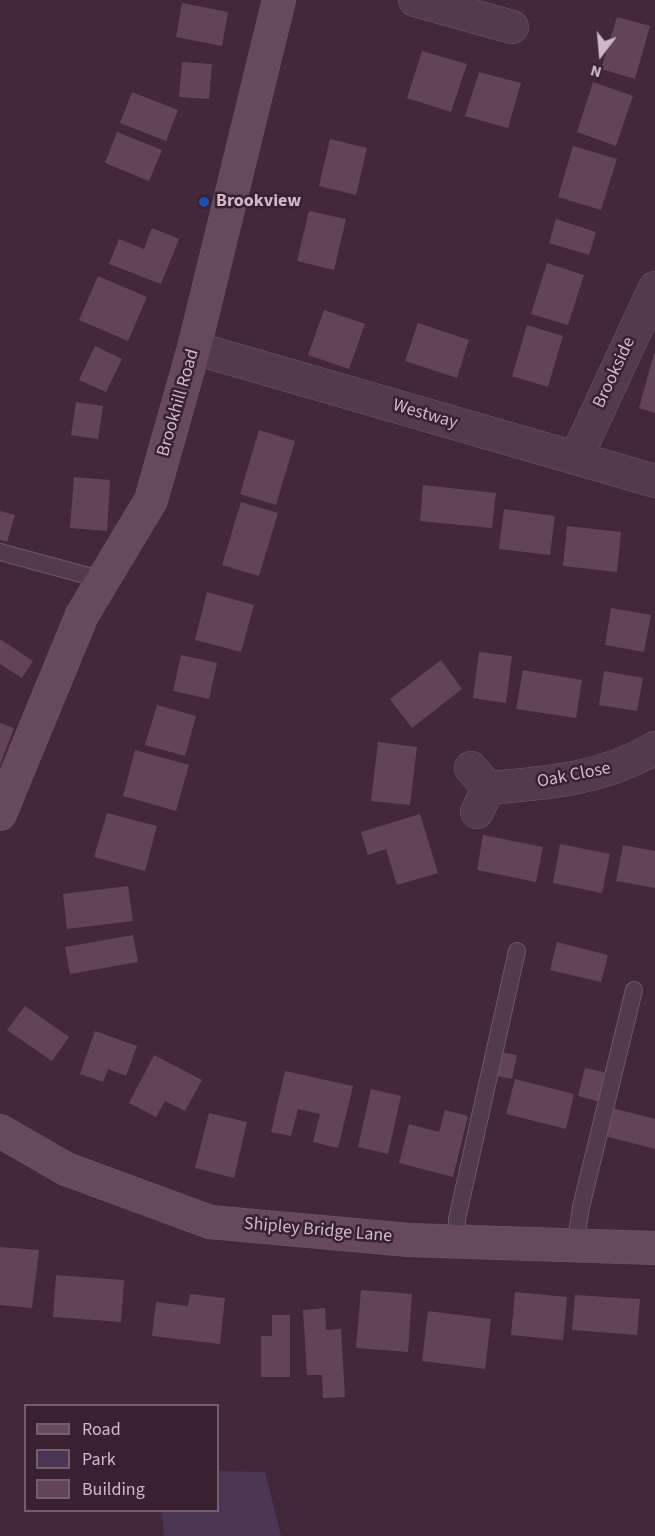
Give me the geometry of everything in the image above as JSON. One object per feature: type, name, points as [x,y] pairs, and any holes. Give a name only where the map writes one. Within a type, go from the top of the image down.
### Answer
[{"type":"street","name":"Brookhill Road","points":[[6,781],[82,615],[151,500],[194,348],[279,0]]},
{"type":"street","points":[[415,0],[512,27]]},
{"type":"street","name":"Brookside","points":[[576,458],[655,288]]},
{"type":"street","name":"Westway","points":[[194,348],[655,481]]},
{"type":"street","name":"Oak Close","points":[[479,789],[555,783],[627,764],[655,748]]},
{"type":"street","points":[[0,814],[6,781]]},
{"type":"street","name":"Shipley Bridge Lane","points":[[0,1131],[66,1169],[210,1222],[409,1240],[655,1248]]},
{"type":"lane","points":[[0,552],[103,580]]},
{"type":"lane","points":[[457,1242],[457,1220],[517,951]]},
{"type":"lane","points":[[575,1246],[581,1208],[634,990]]},
{"type":"green space","points":[[219,1471],[265,1472],[281,1536],[164,1536],[162,1512],[219,1512]]},
{"type":"building","points":[[182,3],[228,12],[222,46],[176,37]]},
{"type":"building","points":[[617,17],[650,26],[635,79],[601,69]]},
{"type":"building","points":[[422,51],[467,64],[451,112],[407,98]]},
{"type":"building","points":[[182,62],[212,64],[209,99],[179,97]]},
{"type":"building","points":[[479,72],[521,83],[508,128],[465,116]]},
{"type":"building","points":[[593,82],[633,96],[616,146],[577,132]]},
{"type":"building","points":[[132,92],[178,110],[166,141],[120,123]]},
{"type":"building","points":[[117,132],[162,150],[149,181],[105,163]]},
{"type":"building","points":[[330,139],[367,148],[356,195],[319,186]]},
{"type":"building","points":[[573,146],[617,159],[601,210],[558,197]]},
{"type":"building","points":[[309,211],[346,219],[334,270],[297,261]]},
{"type":"building","points":[[556,219],[596,232],[589,255],[549,243]]},
{"type":"building","points":[[152,228],[179,239],[161,284],[109,264],[119,239],[144,249]]},
{"type":"building","points":[[547,263],[584,275],[568,325],[531,314]]},
{"type":"building","points":[[98,276],[147,297],[128,341],[79,320]]},
{"type":"building","points":[[324,310],[365,324],[349,369],[308,355]]},
{"type":"building","points":[[418,323],[469,340],[457,378],[405,361]]},
{"type":"building","points":[[527,325],[563,336],[548,387],[512,376]]},
{"type":"building","points":[[95,346],[122,359],[106,392],[79,380]]},
{"type":"building","points":[[655,354],[655,413],[639,408]]},
{"type":"building","points":[[76,402],[103,406],[98,439],[71,435]]},
{"type":"building","points":[[259,430],[295,441],[276,505],[240,494]]},
{"type":"building","points":[[74,477],[110,480],[107,531],[70,528]]},
{"type":"building","points":[[423,485],[496,493],[492,528],[420,521]]},
{"type":"building","points":[[241,502],[278,513],[259,576],[222,565]]},
{"type":"building","points":[[504,509],[555,516],[550,555],[499,549]]},
{"type":"building","points":[[0,511],[15,515],[7,542],[0,540]]},
{"type":"building","points":[[567,526],[621,532],[617,572],[563,566]]},
{"type":"building","points":[[207,592],[254,605],[241,652],[195,640]]},
{"type":"building","points":[[611,608],[651,615],[644,652],[605,645]]},
{"type":"building","points":[[0,639],[33,661],[22,678],[0,664]]},
{"type":"building","points":[[479,652],[512,656],[506,703],[473,698]]},
{"type":"building","points":[[181,655],[217,663],[209,699],[173,691]]},
{"type":"building","points":[[441,660],[462,689],[412,728],[390,699]]},
{"type":"building","points":[[523,670],[582,680],[576,718],[516,709]]},
{"type":"building","points":[[604,671],[643,678],[637,711],[599,705]]},
{"type":"building","points":[[157,705],[196,716],[185,756],[145,745]]},
{"type":"building","points":[[0,723],[14,728],[0,765]]},
{"type":"building","points":[[378,742],[417,747],[410,805],[371,801]]},
{"type":"building","points":[[135,750],[189,765],[176,811],[123,796]]},
{"type":"building","points":[[107,813],[157,826],[145,871],[94,857]]},
{"type":"building","points":[[420,814],[438,873],[397,885],[386,849],[368,855],[361,832]]},
{"type":"building","points":[[483,835],[543,847],[536,882],[477,870]]},
{"type":"building","points":[[560,844],[610,854],[602,893],[553,883]]},
{"type":"building","points":[[623,845],[655,851],[655,888],[616,881]]},
{"type":"building","points":[[128,886],[133,921],[67,929],[63,894]]},
{"type":"building","points":[[133,935],[138,962],[70,974],[65,947]]},
{"type":"building","points":[[557,942],[608,955],[601,982],[550,970]]},
{"type":"building","points":[[25,1006],[69,1037],[52,1061],[7,1030]]},
{"type":"building","points":[[95,1031],[137,1046],[126,1076],[108,1069],[103,1082],[80,1074]]},
{"type":"building","points":[[501,1052],[517,1055],[512,1079],[496,1076]]},
{"type":"building","points":[[154,1055],[202,1080],[185,1111],[165,1101],[156,1117],[129,1103]]},
{"type":"building","points":[[585,1068],[608,1073],[601,1102],[578,1096]]},
{"type":"building","points":[[285,1071],[353,1086],[338,1148],[313,1142],[320,1114],[298,1109],[291,1136],[271,1132]]},
{"type":"building","points":[[515,1079],[574,1094],[566,1129],[506,1114]]},
{"type":"building","points":[[371,1089],[401,1096],[388,1154],[358,1147]]},
{"type":"building","points":[[612,1108],[655,1119],[655,1149],[605,1136]]},
{"type":"building","points":[[445,1110],[468,1116],[453,1177],[399,1163],[409,1124],[439,1132]]},
{"type":"building","points":[[209,1113],[247,1122],[234,1178],[195,1168]]},
{"type":"building","points":[[0,1247],[39,1250],[32,1308],[0,1305]]},
{"type":"building","points":[[56,1275],[124,1280],[121,1322],[53,1317]]},
{"type":"building","points":[[361,1290],[412,1294],[408,1352],[356,1348]]},
{"type":"building","points":[[515,1292],[567,1297],[563,1340],[511,1335]]},
{"type":"building","points":[[190,1294],[225,1298],[220,1344],[152,1336],[156,1302],[188,1306]]},
{"type":"building","points":[[575,1295],[640,1299],[637,1335],[572,1330]]},
{"type":"building","points":[[325,1308],[326,1330],[341,1329],[345,1397],[323,1398],[322,1375],[307,1375],[303,1310]]},
{"type":"building","points":[[428,1311],[491,1319],[485,1369],[422,1361]]},
{"type":"building","points":[[272,1315],[290,1315],[290,1377],[261,1377],[261,1336],[272,1336]]},
{"type":"place","name":"Brookview","points":[[204,202]]}]
